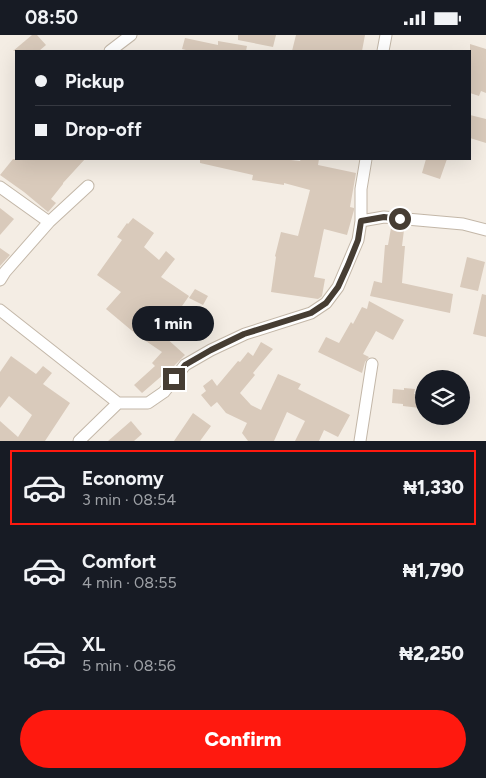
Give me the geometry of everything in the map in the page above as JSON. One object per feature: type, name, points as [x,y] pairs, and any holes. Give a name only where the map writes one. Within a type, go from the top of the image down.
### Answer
[{"type":"street","points":[[111,50],[131,35]]},
{"type":"street","points":[[383,50],[386,35]]},
{"type":"street","points":[[0,310],[118,403],[148,403],[164,392],[185,365],[211,350],[244,334],[311,313],[326,303],[338,287],[358,240],[361,221],[361,189],[366,160]]},
{"type":"street","points":[[0,280],[49,222],[88,186]]},
{"type":"street","points":[[0,187],[49,222]]},
{"type":"street","points":[[361,221],[384,217],[463,224],[486,230]]},
{"type":"street","points":[[360,441],[372,364]]},
{"type":"street","points":[[80,441],[118,403]]},
{"type":"building","points":[[32,35],[37,35],[46,45],[40,50],[13,51]]},
{"type":"building","points":[[238,35],[276,35],[273,47],[238,40]]},
{"type":"building","points":[[296,35],[365,35],[362,50],[292,50]]},
{"type":"building","points":[[185,38],[218,45],[218,41],[247,46],[246,50],[182,49]]},
{"type":"building","points":[[470,44],[486,49],[486,93],[481,91],[479,96],[471,93]]},
{"type":"building","points":[[471,115],[486,119],[486,143],[471,138]]},
{"type":"building","points":[[13,159],[84,160],[51,199],[56,203],[48,212],[0,175]]},
{"type":"building","points":[[200,160],[319,160],[318,165],[356,173],[350,207],[354,208],[354,210],[347,235],[324,229],[314,277],[325,279],[321,297],[318,299],[271,292],[275,256],[281,232],[298,236],[310,190],[284,183],[284,185],[252,180],[253,175],[200,163]]},
{"type":"building","points":[[426,160],[447,160],[440,179],[422,173]]},
{"type":"building","points":[[0,208],[14,219],[0,235]]},
{"type":"building","points":[[133,218],[154,233],[144,247],[159,260],[166,251],[175,259],[161,277],[189,296],[164,332],[166,333],[164,336],[185,355],[165,375],[142,393],[134,385],[155,366],[152,363],[162,352],[137,335],[106,309],[121,292],[97,275],[122,240],[117,237]]},
{"type":"building","points":[[391,228],[404,230],[402,246],[405,246],[402,283],[453,294],[450,313],[370,296],[374,281],[382,283],[385,245],[388,245]]},
{"type":"building","points":[[0,248],[10,255],[0,266]]},
{"type":"building","points":[[467,257],[485,262],[478,291],[460,287]]},
{"type":"building","points":[[195,289],[208,296],[203,305],[189,298]]},
{"type":"building","points":[[482,294],[486,295],[486,337],[473,334]]},
{"type":"building","points":[[369,301],[404,320],[393,340],[376,331],[363,354],[369,357],[365,362],[362,373],[318,352],[326,337],[339,343],[351,322],[353,324],[362,307],[367,309]]},
{"type":"building","points":[[261,342],[273,349],[253,373],[255,375],[240,393],[251,405],[261,410],[278,374],[301,384],[298,389],[350,415],[338,437],[324,430],[319,441],[295,441],[305,421],[287,412],[274,441],[248,441],[242,433],[247,423],[226,413],[217,402],[211,407],[201,395],[206,391],[203,386],[212,379],[217,386],[248,352],[253,356]]},
{"type":"building","points":[[11,356],[36,374],[43,366],[52,373],[43,384],[70,403],[45,441],[0,441],[0,421],[18,437],[32,415],[9,396],[0,408],[0,372]]},
{"type":"building","points":[[404,388],[415,389],[415,407],[392,403],[393,389],[404,390]]},
{"type":"building","points":[[193,413],[211,426],[200,441],[174,441]]},
{"type":"building","points":[[131,421],[142,434],[134,441],[108,441]]},
{"type":"route","points":[[174,379],[185,365],[211,350],[244,334],[311,313],[326,303],[338,287],[348,265],[358,240],[361,221],[384,217],[400,219]]}]
